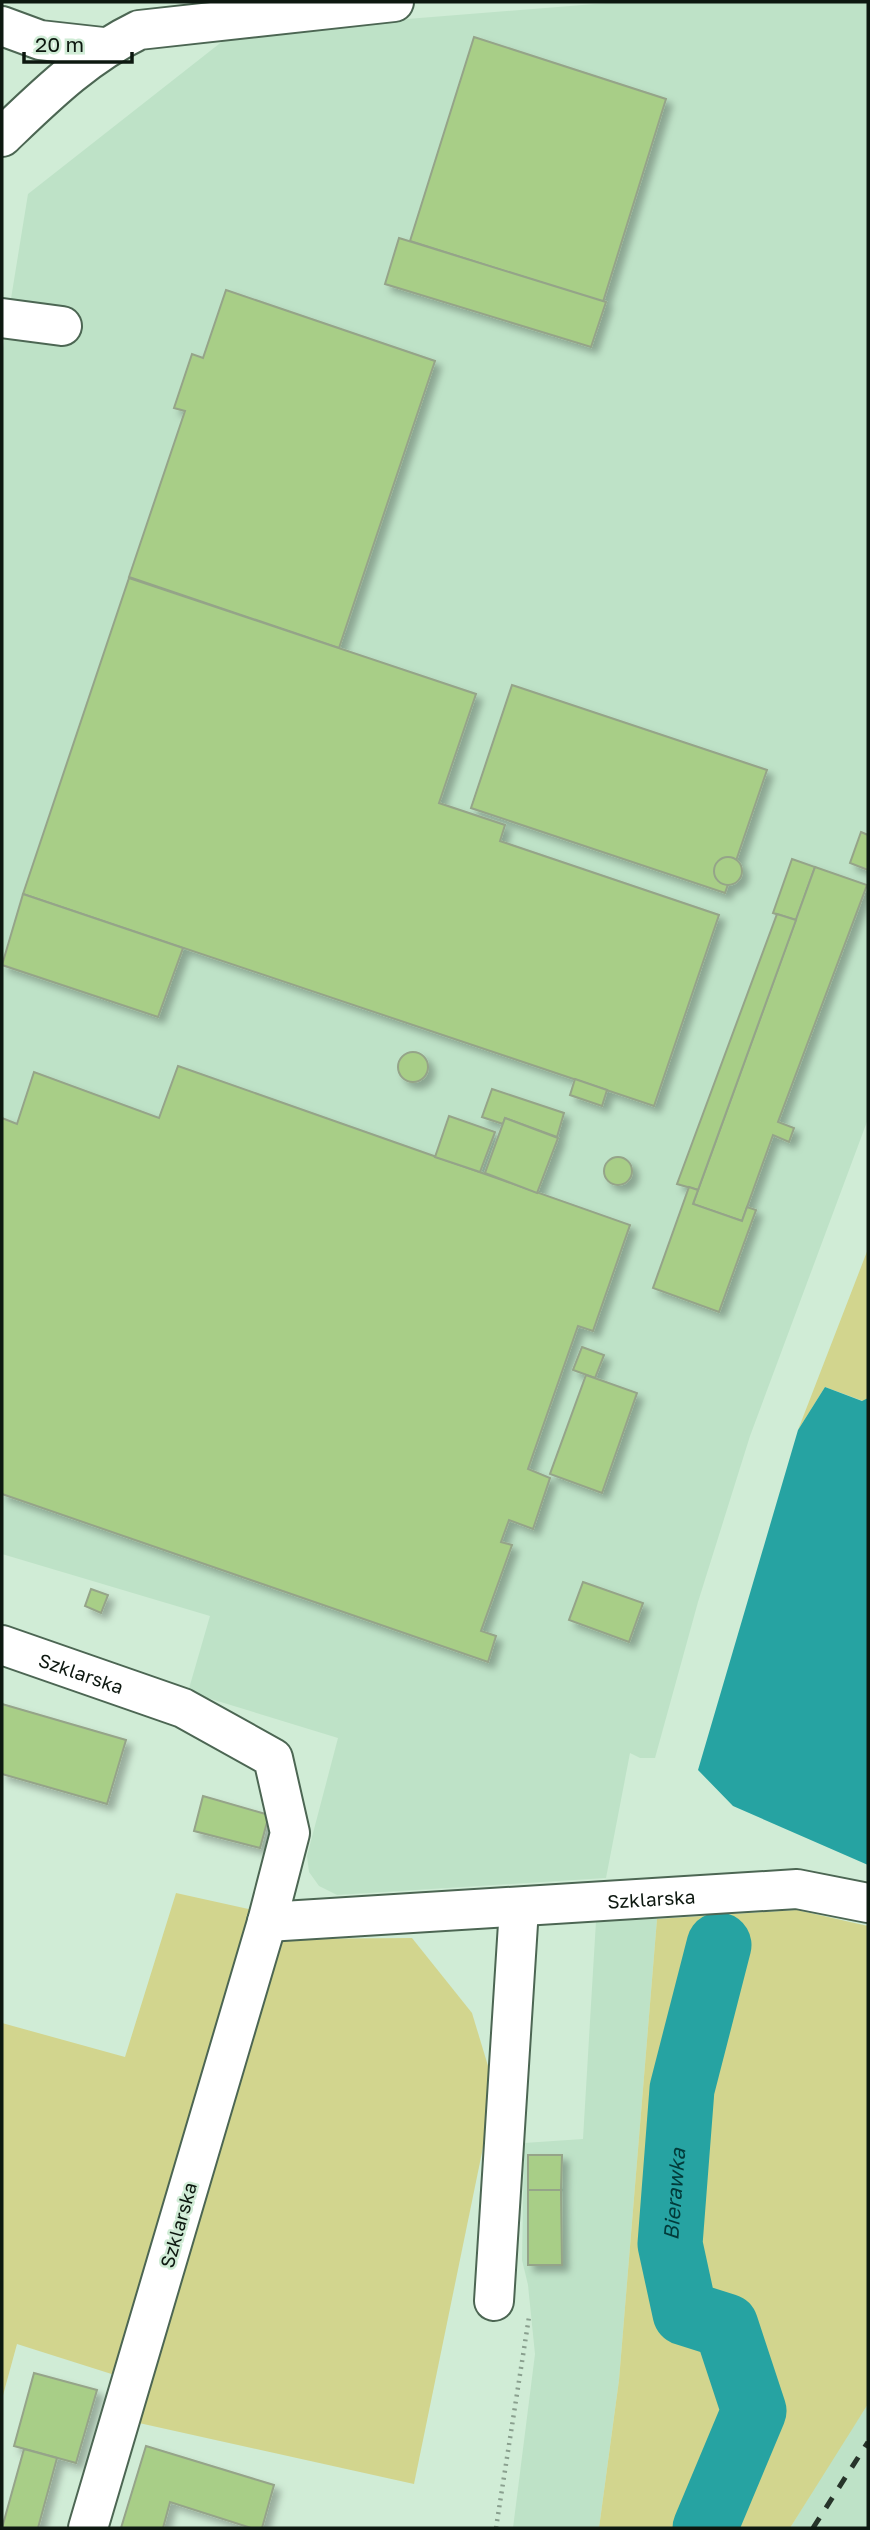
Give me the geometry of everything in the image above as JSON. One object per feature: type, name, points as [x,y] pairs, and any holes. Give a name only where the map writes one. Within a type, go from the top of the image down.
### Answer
[{"type":"street","points":[[2,137],[68,74],[103,47],[139,30],[394,2]]},
{"type":"street","points":[[2,26],[40,40],[103,47]]},
{"type":"street","points":[[2,318],[62,326]]},
{"type":"street","name":"Szklarska","points":[[2,1645],[183,1709],[273,1758],[290,1833],[267,1922],[88,2528]]},
{"type":"street","name":"Szklarska","points":[[267,1922],[797,1889],[868,1903]]},
{"type":"street","points":[[494,2301],[519,1908]]},
{"type":"path","points":[[494,2301],[530,2312],[496,2528]]},
{"type":"shaded area","points":[[620,2],[868,2],[868,1119],[750,1436],[698,1602],[655,1758],[640,1758],[630,1753],[606,1878],[337,1895],[319,1886],[309,1872],[307,1856],[338,1738],[188,1692],[210,1616],[2,1554],[2,354],[28,194],[233,33]]},
{"type":"shaded area","points":[[657,1919],[619,2380],[599,2528],[513,2528],[535,2354],[528,2285],[522,2260],[524,2143],[583,2139],[596,1921]]},
{"type":"shaded area","points":[[868,2404],[868,2528],[790,2528],[834,2456]]},
{"type":"green space","points":[[868,1249],[868,1398],[863,1401],[825,1387],[798,1430]]},
{"type":"green space","points":[[176,1893],[253,1910],[121,2377],[17,2344],[2,2399],[2,2023],[125,2057]]},
{"type":"green space","points":[[797,1910],[868,1926],[868,2404],[790,2528],[599,2528],[619,2380],[657,1919]]},
{"type":"green space","points":[[412,1938],[472,2013],[495,2089],[414,2484],[139,2423],[282,1939]]},
{"type":"water","points":[[825,1387],[862,1401],[868,1398],[868,1865],[733,1806],[698,1770],[798,1430]]},
{"type":"building","points":[[474,37],[666,99],[603,302],[410,241]]},
{"type":"building","points":[[399,238],[606,302],[591,347],[385,284]]},
{"type":"building","points":[[226,290],[435,361],[339,648],[129,577],[185,411],[174,408],[192,354],[203,358]]},
{"type":"building","points":[[129,578],[476,694],[439,803],[505,825],[500,841],[719,915],[654,1106],[23,894]]},
{"type":"building","points":[[512,685],[767,770],[725,893],[471,808]]},
{"type":"building","points":[[861,832],[868,835],[868,870],[850,863]]},
{"type":"building","points":[[728,857],[738,861],[742,871],[738,881],[728,885],[718,881],[714,871],[718,861]]},
{"type":"building","points":[[792,859],[815,867],[796,920],[773,913]]},
{"type":"building","points":[[815,867],[867,885],[778,1122],[794,1128],[789,1142],[773,1135],[742,1221],[693,1204]]},
{"type":"building","points":[[23,894],[183,948],[158,1017],[2,965]]},
{"type":"building","points":[[777,914],[796,920],[698,1190],[677,1184]]},
{"type":"building","points":[[413,1052],[419,1053],[427,1061],[427,1073],[419,1081],[413,1082],[407,1081],[399,1073],[398,1067],[399,1061],[407,1053]]},
{"type":"building","points":[[178,1066],[630,1225],[593,1331],[578,1326],[528,1469],[550,1478],[533,1529],[509,1520],[501,1542],[512,1545],[481,1631],[496,1636],[488,1662],[2,1494],[2,1118],[17,1124],[34,1072],[159,1118]]},
{"type":"building","points":[[575,1079],[607,1090],[602,1106],[570,1095]]},
{"type":"building","points":[[492,1089],[564,1113],[557,1137],[505,1118],[503,1124],[482,1117]]},
{"type":"building","points":[[449,1116],[495,1132],[480,1172],[435,1157]]},
{"type":"building","points":[[505,1118],[558,1138],[537,1193],[485,1173]]},
{"type":"building","points":[[618,1157],[628,1161],[632,1171],[628,1181],[618,1185],[608,1181],[604,1171],[608,1161]]},
{"type":"building","points":[[689,1187],[698,1190],[693,1204],[742,1221],[747,1207],[756,1210],[719,1312],[653,1288]]},
{"type":"building","points":[[582,1347],[604,1355],[595,1378],[573,1370]]},
{"type":"building","points":[[586,1375],[637,1393],[602,1493],[550,1474]]},
{"type":"building","points":[[583,1582],[643,1603],[629,1642],[569,1620]]},
{"type":"building","points":[[91,1589],[108,1595],[101,1613],[85,1606]]},
{"type":"building","points":[[2,1704],[126,1740],[107,1804],[2,1774]]},
{"type":"building","points":[[203,1796],[269,1815],[260,1848],[194,1831]]},
{"type":"building","points":[[528,2155],[562,2155],[561,2190],[528,2190]]},
{"type":"building","points":[[528,2190],[561,2190],[562,2265],[528,2265]]},
{"type":"building","points":[[34,2373],[97,2390],[76,2463],[14,2446]]},
{"type":"building","points":[[146,2446],[274,2485],[262,2528],[251,2528],[170,2502],[163,2528],[121,2528]]},
{"type":"building","points":[[24,2449],[57,2458],[38,2528],[2,2528]]},
{"type":"waterway","name":"Bierawka","points":[[705,2528],[754,2411],[726,2326],[685,2313],[670,2244],[682,2089],[719,1945]]},
{"type":"railway","points":[[813,2528],[868,2442]]}]
